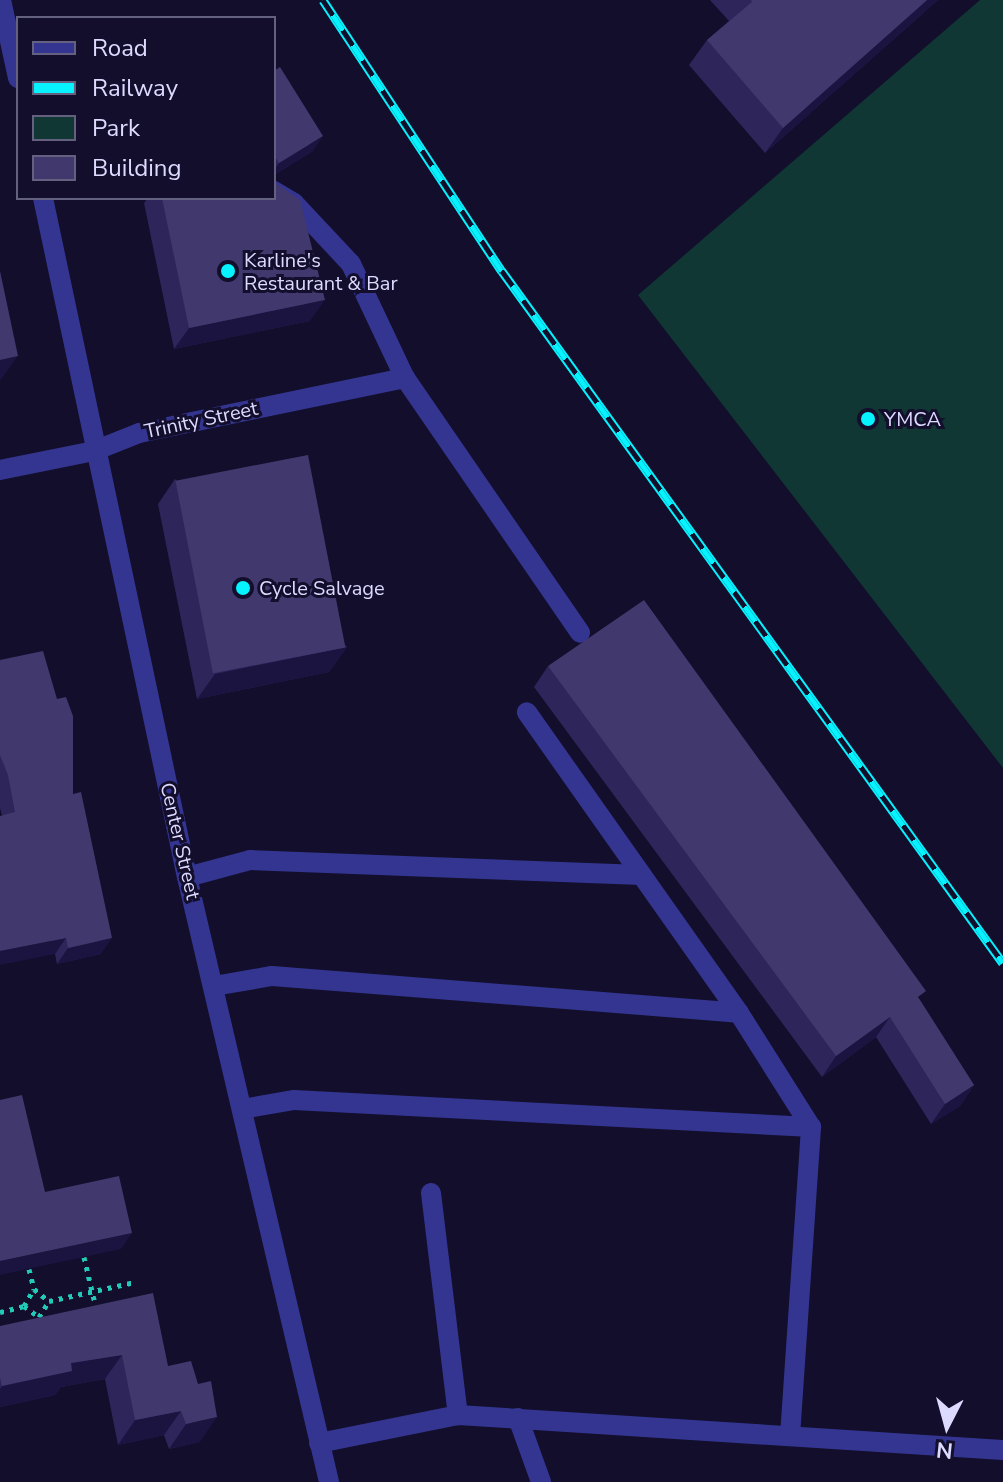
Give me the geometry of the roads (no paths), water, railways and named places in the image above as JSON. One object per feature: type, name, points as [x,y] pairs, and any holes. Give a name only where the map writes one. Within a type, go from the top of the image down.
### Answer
[{"type":"street","points":[[1,0],[16,69]]},
{"type":"street","points":[[276,192],[294,203],[351,264],[405,378],[580,633]]},
{"type":"street","name":"Center Street","points":[[43,200],[94,451],[187,877],[329,1482]]},
{"type":"street","name":"Trinity Street","points":[[0,470],[94,451],[139,433],[405,378]]},
{"type":"street","points":[[527,712],[739,1013],[811,1127],[790,1436]]},
{"type":"street","points":[[187,877],[250,860],[642,875]]},
{"type":"street","points":[[214,986],[272,976],[739,1013]]},
{"type":"street","points":[[242,1109],[294,1100],[811,1127]]},
{"type":"street","points":[[431,1193],[458,1415]]},
{"type":"street","points":[[319,1443],[458,1415],[1003,1450]]},
{"type":"street","points":[[518,1418],[541,1482]]},
{"type":"railway","points":[[323,0],[502,271],[1003,963]]},
{"type":"place","name":"Karline's Restaurant & Bar","points":[[228,271]]},
{"type":"place","name":"YMCA","points":[[868,419]]},
{"type":"place","name":"Cycle Salvage","points":[[243,588]]}]
